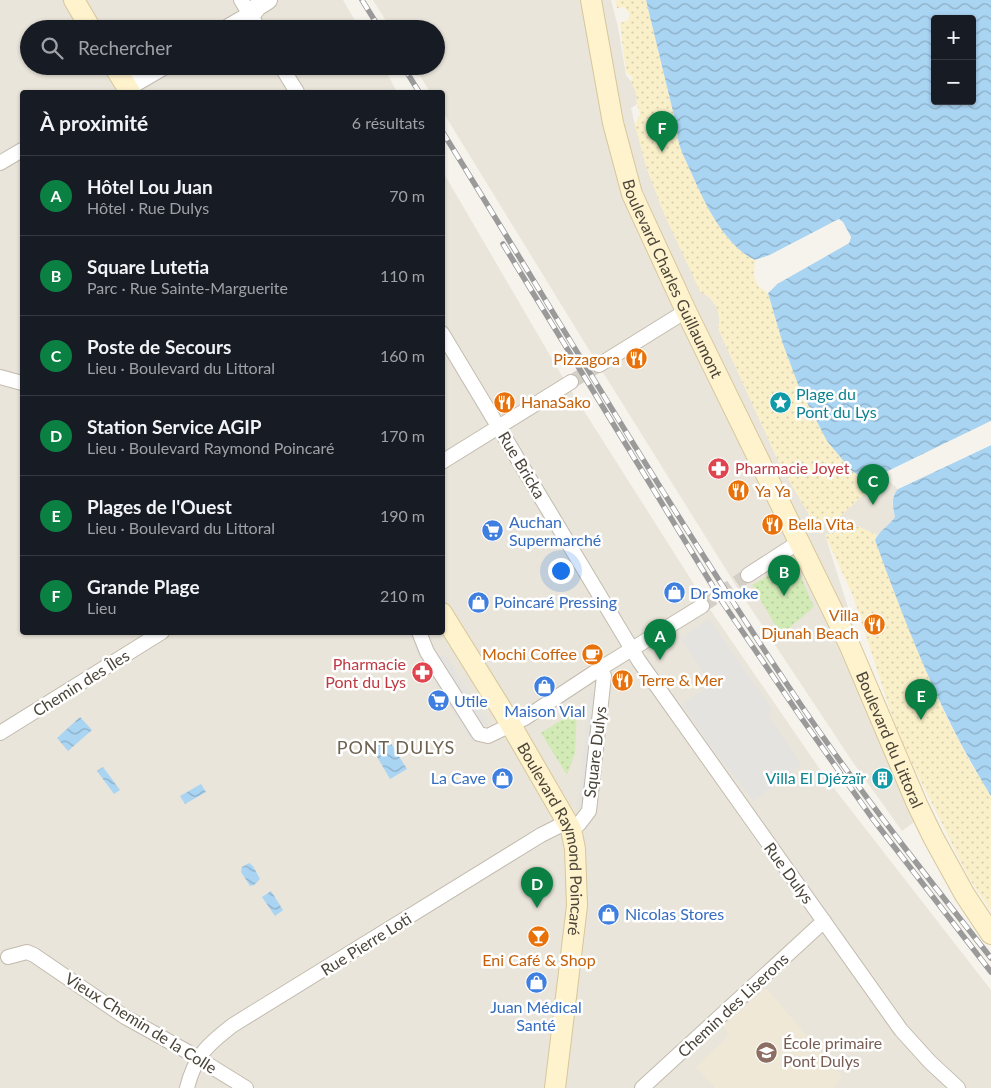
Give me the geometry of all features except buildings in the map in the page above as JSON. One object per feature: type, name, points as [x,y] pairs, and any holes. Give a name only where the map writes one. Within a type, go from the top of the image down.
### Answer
[{"type":"main road","points":[[74,0],[86,20]]},
{"type":"main road","name":"Boulevard Charles Guillaumont","points":[[590,0],[613,123],[632,194],[686,311],[798,542]]},
{"type":"main road","points":[[118,75],[125,90]]},
{"type":"main road","name":"Boulevard du Littoral","points":[[798,542],[849,644],[917,804],[933,837],[965,895],[991,934]]},
{"type":"main road","name":"Boulevard Raymond Poincaré","points":[[445,618],[512,726],[569,825],[575,849],[577,906],[555,1088]]},
{"type":"street","points":[[250,15],[257,7],[268,0]]},
{"type":"street","points":[[126,90],[149,75]]},
{"type":"street","points":[[287,75],[296,90]]},
{"type":"street","points":[[0,163],[20,153]]},
{"type":"street","points":[[599,365],[686,311]]},
{"type":"street","name":"Rue Bricka","points":[[445,338],[632,649]]},
{"type":"street","points":[[0,377],[20,382]]},
{"type":"street","points":[[445,460],[571,382]]},
{"type":"street","points":[[748,575],[798,542]]},
{"type":"street","points":[[420,635],[427,652],[479,734],[488,736],[512,726],[601,668],[702,606]]},
{"type":"street","name":"Chemin des Îles","points":[[0,733],[157,635]]},
{"type":"street","name":"Rue Dulys","points":[[632,649],[901,1030],[930,1062],[958,1088]]},
{"type":"street","name":"Square Dulys","points":[[569,825],[579,824],[589,811],[604,676],[601,668]]},
{"type":"street","name":"Rue Pierre Loti","points":[[188,1088],[191,1074],[198,1058],[212,1042],[233,1025],[540,835],[569,825]]},
{"type":"street","name":"Chemin des Liserons","points":[[642,1088],[824,921]]},
{"type":"street","name":"Vieux Chemin de la Colle","points":[[8,957],[28,952],[34,955],[125,1017],[198,1058],[246,1088]]},
{"type":"shaded area","points":[[0,0],[343,0],[355,20],[20,20],[20,75],[388,75],[396,90],[20,90],[20,635],[445,635],[445,175],[565,381],[711,611],[826,778],[991,990],[991,1088],[0,1088]]},
{"type":"shaded area","points":[[373,0],[611,0],[618,27],[626,75],[636,93],[637,104],[631,108],[646,166],[664,214],[704,293],[712,300],[718,310],[720,322],[718,328],[780,465],[816,525],[839,517],[869,490],[872,480],[882,474],[898,489],[893,495],[892,503],[895,517],[890,525],[877,535],[857,526],[825,535],[860,645],[922,800],[913,823],[902,831],[852,761],[740,592],[594,358],[445,115],[445,90],[429,90],[420,75],[445,75],[445,20],[385,20]]},
{"type":"shaded area","points":[[709,619],[772,709],[768,715],[802,765],[754,801],[715,753],[682,705],[711,684],[680,638]]},
{"type":"shaded area","points":[[417,644],[478,740],[472,742],[413,647]]},
{"type":"shaded area","points":[[434,654],[447,657],[489,726],[476,725]]},
{"type":"shaded area","points":[[601,690],[588,805],[581,811],[578,805],[590,693]]},
{"type":"shaded area","name":"École primaire Pont Dulys","points":[[766,988],[842,1077],[833,1088],[715,1088],[696,1067],[730,1035],[723,1026]]},
{"type":"sand","points":[[615,0],[646,0],[677,134],[683,156],[696,184],[716,222],[734,244],[755,260],[754,276],[758,286],[768,293],[783,344],[799,387],[827,441],[852,471],[861,477],[872,480],[869,490],[839,517],[815,525],[780,465],[718,328],[719,317],[714,302],[701,293],[664,214],[646,166],[635,125],[640,114],[636,93],[631,81],[633,78],[626,72],[620,23],[627,21],[629,13],[624,7],[617,8]]},
{"type":"sand","points":[[857,526],[877,535],[875,540],[925,669],[947,718],[970,762],[991,796],[991,911],[969,878],[907,753],[894,722],[853,596],[825,535]]},
{"type":"green space","points":[[794,561],[814,607],[781,635],[752,585]]},
{"type":"green space","points":[[577,710],[575,753],[567,775],[541,733]]},
{"type":"water","points":[[646,0],[991,0],[991,421],[872,480],[861,477],[852,471],[827,441],[799,387],[783,344],[768,293],[777,284],[849,243],[851,237],[839,219],[770,255],[755,260],[734,244],[716,222],[696,184],[678,140],[677,128]]},
{"type":"water","points":[[991,445],[991,796],[956,735],[926,671],[875,540],[895,517],[893,499],[898,489]]},
{"type":"water","points":[[80,717],[92,730],[68,751],[57,738]]},
{"type":"water","points":[[388,739],[407,769],[390,779],[372,748]]},
{"type":"water","points":[[103,767],[120,790],[114,794],[97,771]]},
{"type":"water","points":[[201,784],[206,792],[185,804],[180,796]]},
{"type":"water","points":[[249,863],[253,866],[260,879],[250,886],[241,872],[242,867]]},
{"type":"water","points":[[271,891],[283,910],[275,916],[262,897]]},
{"type":"pier","points":[[839,219],[843,222],[851,237],[849,243],[777,284],[768,293],[766,292],[775,282],[847,242],[848,238],[838,222],[771,257],[755,262],[755,260],[770,255]]},
{"type":"pier","points":[[991,421],[991,424],[884,475],[882,474]]},
{"type":"pier","points":[[991,442],[991,445],[898,489],[896,487]]},
{"type":"tunnel","points":[[571,382],[599,365]]},
{"type":"tunnel","points":[[702,606],[748,575]]},
{"type":"railway","points":[[362,0],[374,20]]},
{"type":"railway","points":[[409,75],[418,90]]},
{"type":"railway","points":[[445,136],[620,423],[711,568],[805,711],[872,805],[991,958]]},
{"type":"railway","points":[[503,244],[723,603],[872,818],[991,972]]},
{"type":"place","name":"Grande Plage","points":[[662,152]]},
{"type":"place","name":"Pizzagora","points":[[636,359]]},
{"type":"place","name":"HanaSako","points":[[505,402]]},
{"type":"place","name":"Plage du Pont du Lys","points":[[780,403]]},
{"type":"place","name":"Pharmacie Joyet","points":[[719,468]]},
{"type":"place","name":"Ya Ya","points":[[739,491]]},
{"type":"place","name":"Poste de Secours","points":[[873,505]]},
{"type":"place","name":"Bella Vita","points":[[772,524]]},
{"type":"place","name":"Auchan Supermarché","points":[[493,531]]},
{"type":"place","name":"Dr Smoke","points":[[674,593]]},
{"type":"place","name":"Square Lutetia","points":[[784,596]]},
{"type":"place","name":"Poincaré Pressing","points":[[478,602]]},
{"type":"place","name":"Villa Djunah Beach","points":[[875,624]]},
{"type":"place","name":"Mochi Coffee","points":[[593,654]]},
{"type":"place","name":"Hôtel Lou Juan","points":[[660,660]]},
{"type":"place","name":"Pharmacie Pont du Lys","points":[[422,673]]},
{"type":"place","name":"Terre & Mer","points":[[623,680]]},
{"type":"place","name":"Maison Vial","points":[[545,687]]},
{"type":"place","name":"Utile","points":[[438,701]]},
{"type":"place","name":"Plages de l'Ouest","points":[[921,720]]},
{"type":"place","name":"La Cave","points":[[502,778]]},
{"type":"place","name":"Villa El Djézaïr","points":[[882,778]]},
{"type":"place","name":"Station Service AGIP","points":[[537,908]]},
{"type":"place","name":"Nicolas Stores","points":[[609,914]]},
{"type":"place","name":"Eni Café & Shop","points":[[539,936]]},
{"type":"place","name":"Juan Médical Santé","points":[[536,983]]},
{"type":"place","name":"École primaire Pont Dulys","points":[[767,1052]]},
{"type":"district","name":"PONT DULYS","points":[[396,748]]}]
